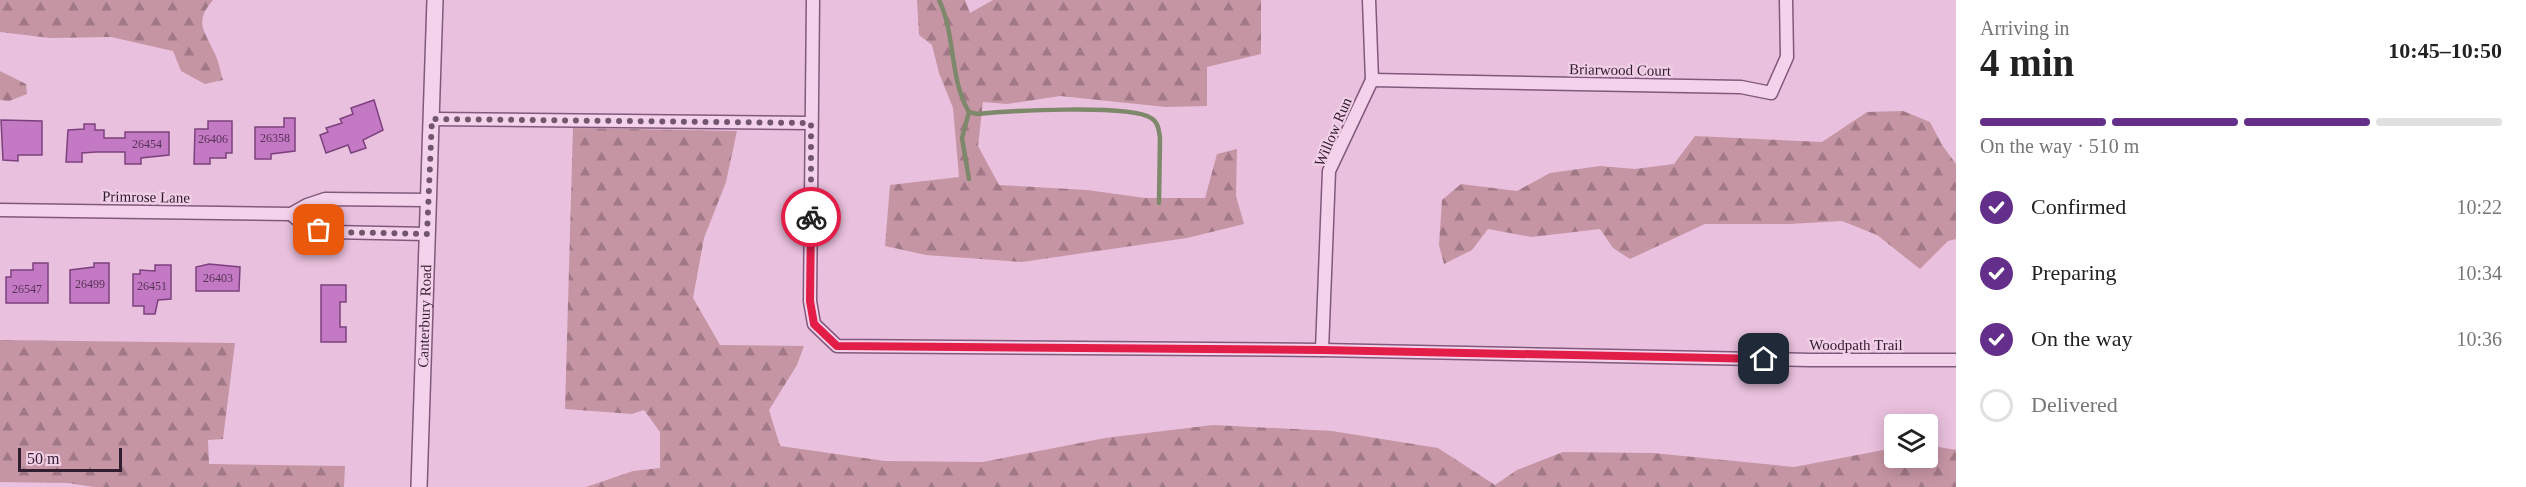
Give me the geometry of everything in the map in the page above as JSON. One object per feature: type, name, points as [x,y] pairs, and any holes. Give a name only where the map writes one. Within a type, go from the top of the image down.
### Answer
[{"type":"street","name":"Canterbury Road","points":[[419,487],[435,0]]},
{"type":"street","name":"Woodpath Trail","points":[[813,0],[810,301],[814,324],[837,346],[1322,350],[1810,360],[1956,360]]},
{"type":"street","name":"Willow Run","points":[[1322,350],[1329,171],[1372,80],[1369,0]]},
{"type":"street","name":"Briarwood Court","points":[[1372,80],[1741,87],[1771,93],[1787,57],[1786,0]]},
{"type":"street","points":[[432,119],[811,123]]},
{"type":"street","name":"Primrose Lane","points":[[0,210],[291,214],[325,199],[428,200]]},
{"type":"street","points":[[291,214],[306,227],[331,232],[427,234]]},
{"type":"green space","points":[[0,0],[213,0],[202,20],[204,32],[217,59],[223,80],[205,84],[181,71],[173,51],[111,37],[50,38],[0,32]]},
{"type":"green space","points":[[917,0],[965,0],[970,13],[993,0],[1261,0],[1261,54],[1207,67],[1207,106],[1166,107],[1060,96],[1007,104],[983,102],[978,146],[999,185],[1087,190],[1145,198],[1205,198],[1217,154],[1237,149],[1236,196],[1244,224],[1187,238],[1022,262],[926,255],[885,246],[890,185],[959,177],[953,108],[939,73],[932,45],[919,35]]},
{"type":"green space","points":[[0,71],[26,84],[27,94],[9,101],[0,100]]},
{"type":"green space","points":[[1903,111],[1930,122],[1942,145],[1956,164],[1956,239],[1948,241],[1920,269],[1877,235],[1842,221],[1789,224],[1705,224],[1630,259],[1613,248],[1600,229],[1532,237],[1488,229],[1472,250],[1444,264],[1439,245],[1442,200],[1461,184],[1517,191],[1550,173],[1600,166],[1635,169],[1674,164],[1695,136],[1822,142],[1867,112]]},
{"type":"green space","points":[[573,128],[737,131],[726,182],[704,238],[693,298],[720,345],[804,346],[797,365],[769,410],[780,446],[885,461],[983,462],[1105,438],[1213,425],[1332,431],[1438,448],[1495,485],[1517,470],[1563,452],[1653,453],[1794,467],[1884,450],[1884,468],[1938,468],[1938,447],[1956,450],[1956,487],[586,487],[633,471],[660,468],[660,432],[644,410],[632,414],[565,409]]},
{"type":"green space","points":[[0,340],[235,343],[223,439],[208,440],[209,464],[345,466],[344,487],[94,487],[68,483],[0,482]]},
{"type":"building","points":[[374,100],[383,130],[363,140],[366,148],[351,153],[348,145],[326,153],[320,135],[328,132],[326,128],[342,123],[340,119],[353,114],[351,108]]},
{"type":"building","points":[[284,118],[295,118],[295,151],[271,154],[271,159],[255,159],[255,127],[284,127]]},
{"type":"building","points":[[1,120],[42,121],[42,155],[18,155],[18,161],[3,160]]},
{"type":"building","points":[[208,121],[232,121],[232,153],[226,153],[226,158],[210,158],[210,164],[194,164],[195,129],[208,129]]},
{"type":"building","points":[[84,124],[95,124],[95,130],[104,130],[104,138],[125,138],[125,132],[169,132],[169,155],[141,158],[141,164],[125,164],[125,152],[96,152],[82,153],[82,162],[66,162],[68,130],[84,129]]},
{"type":"building","points":[[33,263],[48,263],[48,303],[6,303],[6,277],[11,277],[11,270],[33,270]]},
{"type":"building","points":[[94,263],[109,263],[109,303],[70,303],[70,270],[94,267]]},
{"type":"building","points":[[209,264],[240,267],[239,291],[196,291],[196,267]]},
{"type":"building","points":[[155,265],[171,265],[171,299],[158,300],[155,314],[144,314],[144,306],[133,306],[133,274],[140,274],[140,270],[155,271]]},
{"type":"building","points":[[321,285],[346,285],[346,302],[340,302],[340,327],[346,327],[346,342],[321,342]]},
{"type":"waterway","points":[[939,0],[948,28],[958,86],[969,112],[977,114],[1040,110],[1095,110],[1119,111],[1151,118],[1157,124],[1160,138],[1159,203]]},
{"type":"waterway","points":[[969,112],[962,138],[969,179]]},
{"type":"way so far","points":[[319,230],[427,234],[432,119],[811,123],[811,217]]},
{"type":"route","points":[[811,217],[810,301],[814,324],[837,346],[1322,350],[1764,359]]}]
